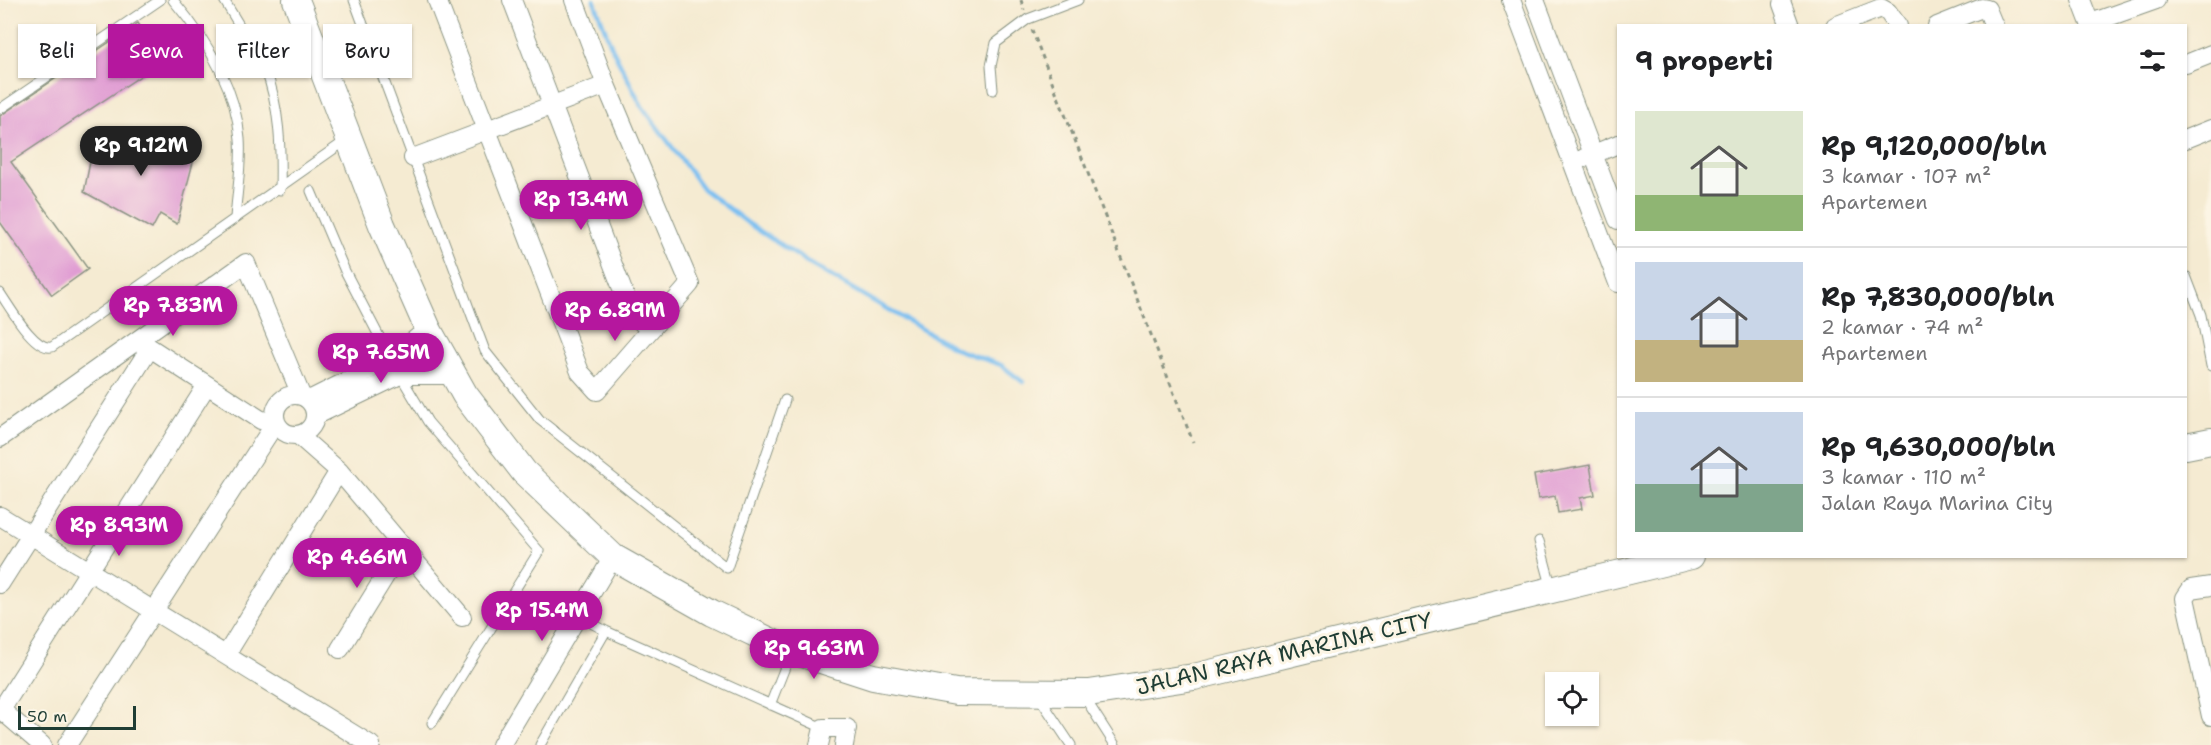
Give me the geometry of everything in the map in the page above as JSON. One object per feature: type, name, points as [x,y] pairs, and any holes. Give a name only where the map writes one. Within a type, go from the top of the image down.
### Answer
[{"type":"main road","name":"JALAN RAYA MARINA CITY","points":[[297,0],[382,225],[428,329],[465,395],[524,472],[613,557],[712,613],[791,650],[873,677],[946,690],[1082,693],[1194,677],[1683,558]]},
{"type":"main road","points":[[2187,446],[2211,441]]},
{"type":"street","points":[[437,0],[580,372],[597,391],[690,284],[606,86],[574,0]]},
{"type":"street","points":[[512,0],[554,105],[631,312],[650,330]]},
{"type":"street","points":[[1511,0],[1617,280]]},
{"type":"street","points":[[1535,0],[1617,217]]},
{"type":"street","points":[[2081,0],[2091,24],[2156,0]]},
{"type":"street","points":[[1782,4],[1789,24]]},
{"type":"street","points":[[1942,24],[1982,8],[1987,9],[1993,24]]},
{"type":"street","points":[[1840,24],[1874,9],[1881,9],[1888,12],[1897,24]]},
{"type":"street","points":[[2187,64],[2211,54]]},
{"type":"street","points":[[412,158],[606,86]]},
{"type":"street","points":[[2187,139],[2211,129]]},
{"type":"street","points":[[1573,164],[1617,144]]},
{"type":"street","points":[[0,438],[144,344],[246,264],[308,404],[312,425],[306,432],[298,435],[289,434],[276,422],[261,420],[144,344]]},
{"type":"street","points":[[67,745],[276,422],[277,404],[284,398],[308,404],[395,367],[428,329]]},
{"type":"street","points":[[0,584],[144,344]]},
{"type":"street","points":[[395,367],[453,375]]},
{"type":"street","points":[[42,745],[1,709],[207,385]]},
{"type":"street","points":[[298,435],[339,471],[462,617]]},
{"type":"street","points":[[226,655],[339,471]]},
{"type":"street","points":[[0,516],[371,745]]},
{"type":"street","points":[[340,649],[404,548]]},
{"type":"street","points":[[501,745],[613,557]]},
{"type":"street","points":[[2211,586],[2191,589],[2185,598],[2211,716]]},
{"type":"street","points":[[821,737],[847,728],[844,745]]},
{"type":"lane","points":[[0,109],[160,0]]},
{"type":"lane","points":[[173,0],[195,26],[216,62]]},
{"type":"lane","points":[[224,0],[238,24]]},
{"type":"lane","points":[[354,0],[485,351],[540,420],[727,568],[784,400]]},
{"type":"lane","points":[[993,90],[991,66],[996,43],[1028,19],[1078,0]]},
{"type":"lane","points":[[223,78],[233,100],[240,139],[235,218]]},
{"type":"lane","points":[[269,78],[282,141],[280,190]]},
{"type":"lane","points":[[0,293],[36,342],[45,348],[52,347],[235,218],[280,190],[350,138]]},
{"type":"lane","points":[[311,191],[345,272],[395,367],[428,422],[539,551],[432,723]]},
{"type":"lane","points":[[2187,279],[2201,315],[2211,366]]},
{"type":"lane","points":[[1539,541],[1553,591]]},
{"type":"lane","points":[[578,616],[606,631],[770,705],[821,737]]},
{"type":"lane","points":[[540,745],[606,631]]},
{"type":"lane","points":[[770,705],[791,650]]},
{"type":"lane","points":[[1036,693],[1071,745]]},
{"type":"lane","points":[[1082,693],[1115,745]]},
{"type":"path","points":[[1021,0],[1193,442]]},
{"type":"building","points":[[108,43],[108,78],[137,78],[11,162],[88,269],[52,295],[0,222],[0,116],[56,78],[96,78],[96,51]]},
{"type":"building","points":[[171,133],[173,150],[197,147],[177,224],[160,214],[152,229],[84,192],[94,142]]},
{"type":"building","points":[[1590,465],[1595,495],[1580,498],[1582,509],[1558,513],[1555,496],[1538,499],[1534,475]]},
{"type":"waterway","points":[[594,0],[612,48],[641,105],[703,189],[749,224],[813,266],[958,350],[1001,365],[1023,382]]}]
